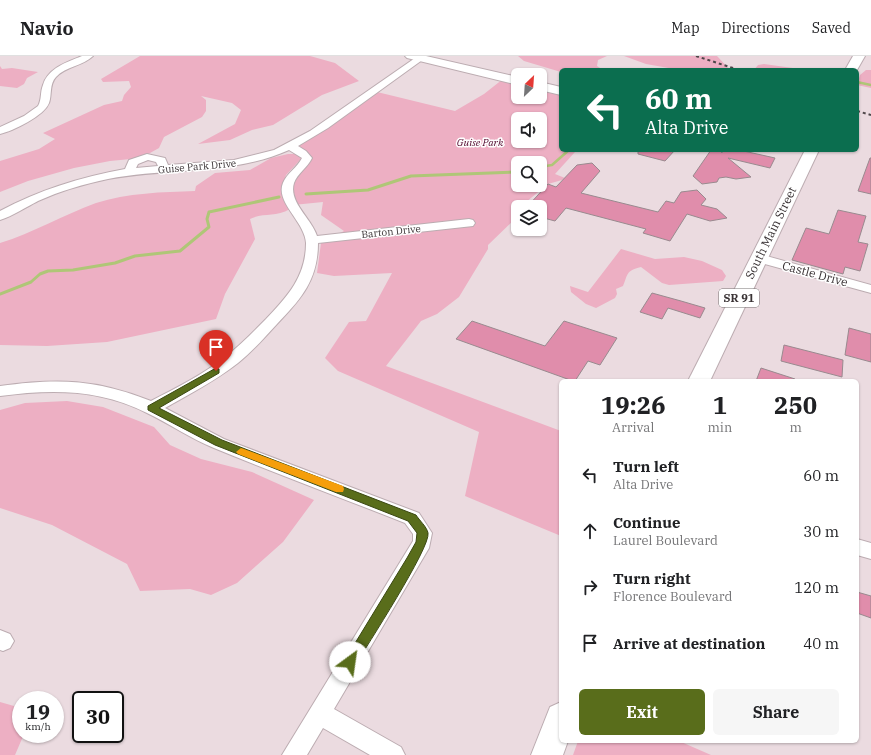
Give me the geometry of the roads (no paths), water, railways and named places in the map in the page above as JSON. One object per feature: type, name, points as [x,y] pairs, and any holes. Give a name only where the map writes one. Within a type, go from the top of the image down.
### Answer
[{"type":"main road","points":[[852,68],[859,56]]},
{"type":"main road","points":[[416,57],[511,79]]},
{"type":"main road","points":[[547,88],[559,91]]},
{"type":"main road","name":"South Main Street","points":[[700,379],[811,152]]},
{"type":"main road","points":[[547,755],[559,723]]},
{"type":"street","points":[[0,131],[17,123],[41,108],[45,100],[47,84],[54,74],[89,56]]},
{"type":"street","name":"Guise Park Drive","points":[[0,216],[25,203],[60,188],[101,177],[129,172],[133,162],[147,157],[161,160],[164,169],[228,164],[254,159],[291,147],[314,134],[416,57]]},
{"type":"street","points":[[0,118],[17,123]]},
{"type":"street","points":[[152,408],[205,379],[228,363],[247,347],[283,310],[302,285],[307,275],[312,240],[303,217],[288,196],[288,187],[290,180],[305,164],[307,158],[302,153],[291,147]]},
{"type":"street","name":"Barton Drive","points":[[312,240],[469,223]]},
{"type":"street","name":"Castle Drive","points":[[759,258],[871,289]]},
{"type":"street","points":[[0,391],[37,386],[91,388],[118,394],[152,408],[218,443],[412,518],[423,533],[422,542],[294,755]]},
{"type":"street","points":[[859,548],[871,551]]},
{"type":"street","points":[[319,713],[393,755]]},
{"type":"waterway","points":[[859,82],[871,85]]},
{"type":"waterway","points":[[547,166],[552,165],[567,152]]},
{"type":"waterway","points":[[306,194],[368,190],[411,176],[511,172]]},
{"type":"waterway","points":[[0,294],[31,282],[40,274],[48,271],[73,270],[115,263],[135,256],[180,251],[209,227],[207,219],[209,212],[279,197]]},
{"type":"railway","points":[[696,56],[733,68]]},
{"type":"railway","points":[[859,112],[871,115]]},
{"type":"park label","name":"Guise Park","points":[[480,142]]}]
